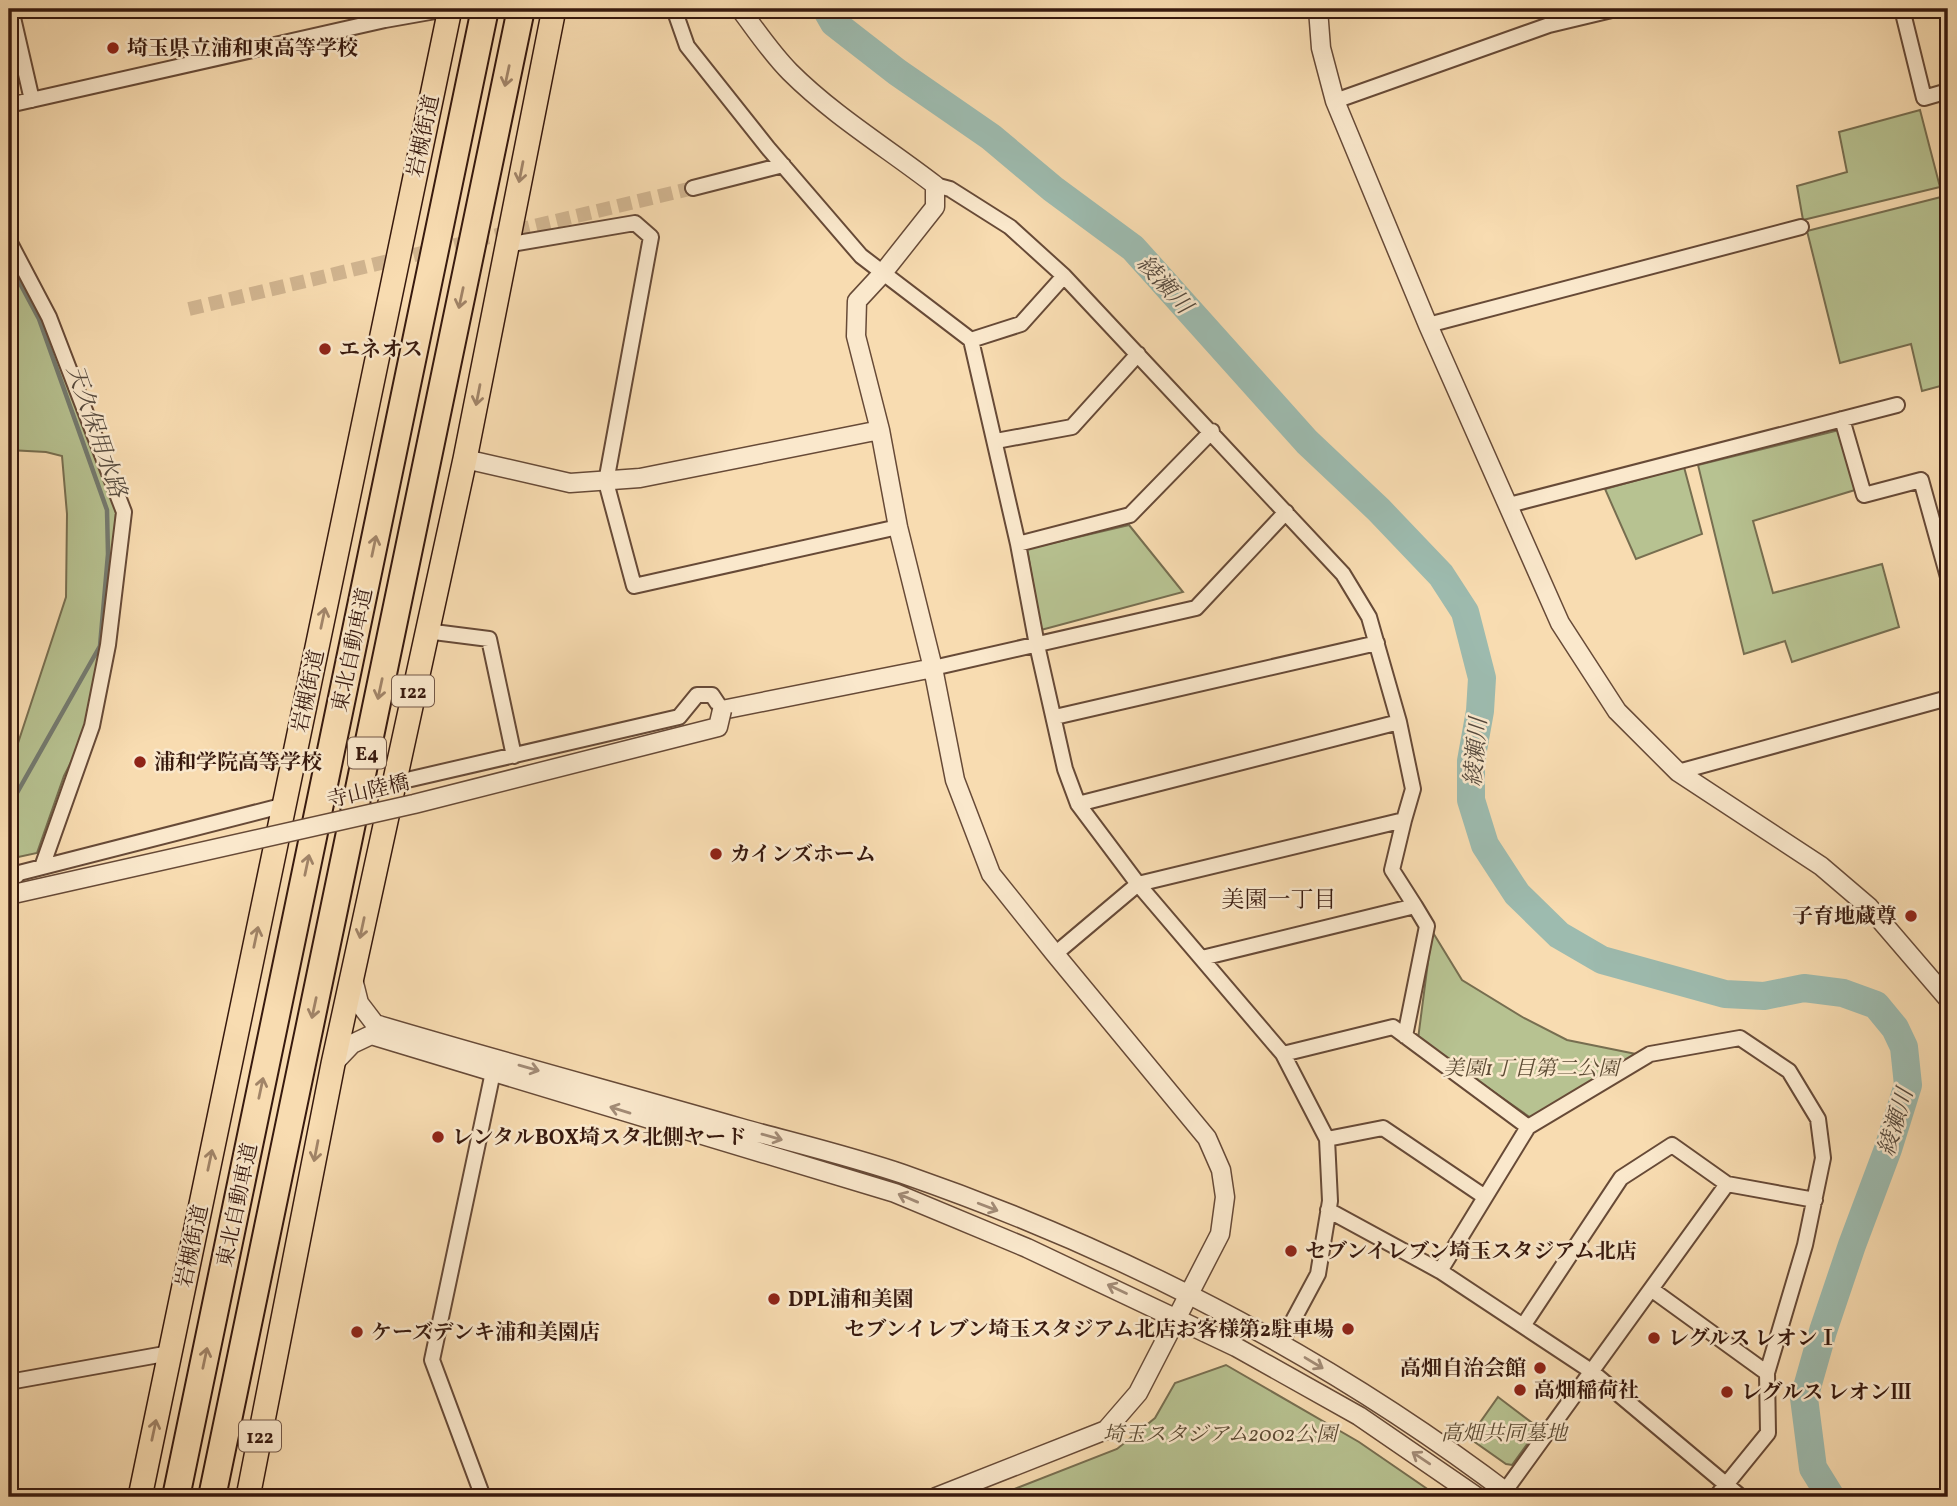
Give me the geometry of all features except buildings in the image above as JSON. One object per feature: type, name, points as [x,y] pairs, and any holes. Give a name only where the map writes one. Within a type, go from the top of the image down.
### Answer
[{"type":"highway","name":"岩槻街道","points":[[140,1497],[449,9]]},
{"type":"highway","name":"東北自動車道","points":[[176,1497],[485,9]]},
{"type":"highway","name":"東北自動車道","points":[[212,1497],[521,9]]},
{"type":"highway","name":"122","points":[[248,1497],[333,1065],[465,459],[554,9]]},
{"type":"street","points":[[10,9],[32,100]]},
{"type":"street","points":[[9,105],[384,14],[449,9]]},
{"type":"street","points":[[674,9],[687,46],[861,256],[971,340],[996,441],[1065,769],[1078,804],[1138,884],[1283,1054],[1327,1139],[1330,1201],[1318,1274],[1282,1343]]},
{"type":"street","points":[[740,9],[792,74],[830,106],[935,185],[950,189],[1010,227],[1064,276],[1212,431],[1343,574],[1369,617],[1399,722],[1413,789],[1392,870],[1427,926],[1405,1036]]},
{"type":"street","points":[[1318,9],[1321,48],[1335,101],[1428,325],[1560,623],[1617,711],[1678,772],[1821,866],[1860,899],[1948,999]]},
{"type":"street","points":[[1335,101],[1549,25],[1616,9]]},
{"type":"street","points":[[1902,9],[1924,98],[1948,91]]},
{"type":"street","points":[[693,188],[783,165]]},
{"type":"street","points":[[935,185],[935,207],[882,274],[857,300],[856,337],[880,430],[898,527],[933,668],[955,780],[991,874],[1207,1138],[1221,1170],[1225,1197],[1220,1234],[1179,1318],[1138,1393],[1106,1430],[936,1497]]},
{"type":"street","points":[[506,245],[635,223],[652,237],[606,482],[634,586],[898,527]]},
{"type":"street","points":[[1428,325],[1801,227]]},
{"type":"street","points":[[9,241],[49,317],[124,512],[108,645],[92,726],[42,867]]},
{"type":"street","points":[[971,340],[1021,324],[1064,276]]},
{"type":"street","points":[[996,441],[1072,427],[1138,354]]},
{"type":"street","points":[[1509,505],[1897,405]]},
{"type":"street","points":[[1842,419],[1864,495],[1921,480],[1948,577]]},
{"type":"street","points":[[465,459],[570,483],[606,482],[640,478],[880,430]]},
{"type":"street","points":[[1018,544],[1130,515],[1212,431]]},
{"type":"street","points":[[394,783],[679,717],[697,695],[712,695],[722,710],[933,668],[1196,608],[1286,512]]},
{"type":"street","points":[[426,631],[489,639],[514,756]]},
{"type":"street","points":[[1055,717],[1377,643]]},
{"type":"street","points":[[1678,772],[1948,698]]},
{"type":"street","name":"寺山陸橋","points":[[9,895],[414,804],[718,727],[722,710]]},
{"type":"street","points":[[1078,804],[1399,722]]},
{"type":"street","points":[[9,884],[19,873],[285,805]]},
{"type":"street","points":[[1055,954],[1138,884],[1404,820]]},
{"type":"street","points":[[1202,958],[1415,906]]},
{"type":"street","points":[[352,975],[359,1003],[374,1024],[901,1174],[1035,1225],[1190,1294],[1282,1343],[1422,1431],[1509,1494],[1591,1371],[1727,1184]]},
{"type":"street","points":[[1283,1054],[1393,1027],[1528,1127]]},
{"type":"street","points":[[333,1065],[352,1044],[372,1035],[895,1193],[1027,1248],[1179,1318],[1300,1381],[1359,1416],[1477,1497]]},
{"type":"street","points":[[1440,1270],[1528,1127],[1650,1055],[1740,1038],[1789,1071],[1818,1119],[1823,1158],[1796,1279],[1767,1373],[1768,1433],[1716,1497]]},
{"type":"street","points":[[484,1497],[432,1360],[493,1072]]},
{"type":"street","points":[[1327,1139],[1383,1128],[1485,1197]]},
{"type":"street","points":[[1523,1326],[1621,1178],[1672,1145],[1727,1184],[1815,1200]]},
{"type":"street","points":[[1328,1210],[1440,1270],[1591,1371],[1741,1497]]},
{"type":"street","points":[[1651,1289],[1767,1373]]},
{"type":"street","points":[[9,1382],[170,1353]]},
{"type":"green space","points":[[1920,110],[1940,187],[1803,220],[1797,186],[1847,172],[1839,132]]},
{"type":"green space","points":[[1941,197],[1948,224],[1948,384],[1922,391],[1911,344],[1840,363],[1807,231]]},
{"type":"green space","points":[[9,230],[80,380],[117,472],[112,658],[106,693],[64,776],[37,853],[9,859],[9,747],[18,743],[66,597],[67,514],[62,456],[46,452],[9,450]]},
{"type":"green space","points":[[1839,430],[1855,490],[1753,521],[1773,593],[1882,564],[1899,627],[1792,662],[1785,641],[1744,654],[1698,465]]},
{"type":"green space","points":[[1684,467],[1702,534],[1636,559],[1605,489]]},
{"type":"green space","points":[[1129,525],[1183,592],[1041,630],[1027,549]]},
{"type":"green space","name":"美園1丁目第二公園","points":[[1432,931],[1462,980],[1524,1018],[1567,1040],[1636,1054],[1531,1118],[1418,1039]]},
{"type":"green space","name":"埼玉スタジアム2002公園","points":[[1226,1365],[1359,1442],[1439,1497],[994,1497],[1117,1449],[1155,1418],[1175,1383]]},
{"type":"green space","name":"高畑共同墓地","points":[[1498,1397],[1539,1428],[1512,1465],[1506,1464],[1469,1438]]},
{"type":"waterway","name":"綾瀬川","points":[[826,9],[834,23],[897,72],[991,137],[1053,189],[1133,248],[1307,442],[1379,510],[1441,575],[1465,612],[1482,678],[1480,711],[1471,761],[1471,800],[1485,845],[1517,894],[1559,935],[1602,960],[1725,994],[1764,996],[1804,988],[1843,993],[1876,1005],[1895,1028],[1904,1047],[1908,1085],[1823,1331],[1804,1398],[1813,1468],[1831,1497]]},
{"type":"waterway","name":"天久保用水路","points":[[9,263],[39,319],[107,510],[108,554],[100,646],[9,807]]},
{"type":"tunnel","points":[[189,309],[693,188]]},
{"type":"place","name":"埼玉県立浦和東高等学校","points":[[113,48]]},
{"type":"place","name":"エネオス","points":[[325,349]]},
{"type":"place","name":"浦和学院高等学校","points":[[140,762]]},
{"type":"place","name":"カインズホーム","points":[[716,854]]},
{"type":"place","name":"子育地蔵尊","points":[[1911,916]]},
{"type":"place","name":"レンタルBOX埼スタ北側ヤード","points":[[438,1137]]},
{"type":"place","name":"セブンイレブン埼玉スタジアム北店","points":[[1291,1251]]},
{"type":"place","name":"DPL浦和美園","points":[[774,1299]]},
{"type":"place","name":"セブンイレブン埼玉スタジアム北店お客様第2駐車場","points":[[1348,1329]]},
{"type":"place","name":"ケーズデンキ浦和美園店","points":[[357,1332]]},
{"type":"place","name":"レグルス レオンⅠ","points":[[1654,1338]]},
{"type":"place","name":"高畑自治会館","points":[[1540,1368]]},
{"type":"place","name":"高畑稲荷社","points":[[1520,1390]]},
{"type":"place","name":"レグルス レオンⅢ","points":[[1727,1392]]},
{"type":"district","name":"美園一丁目","points":[[1279,899]]}]
